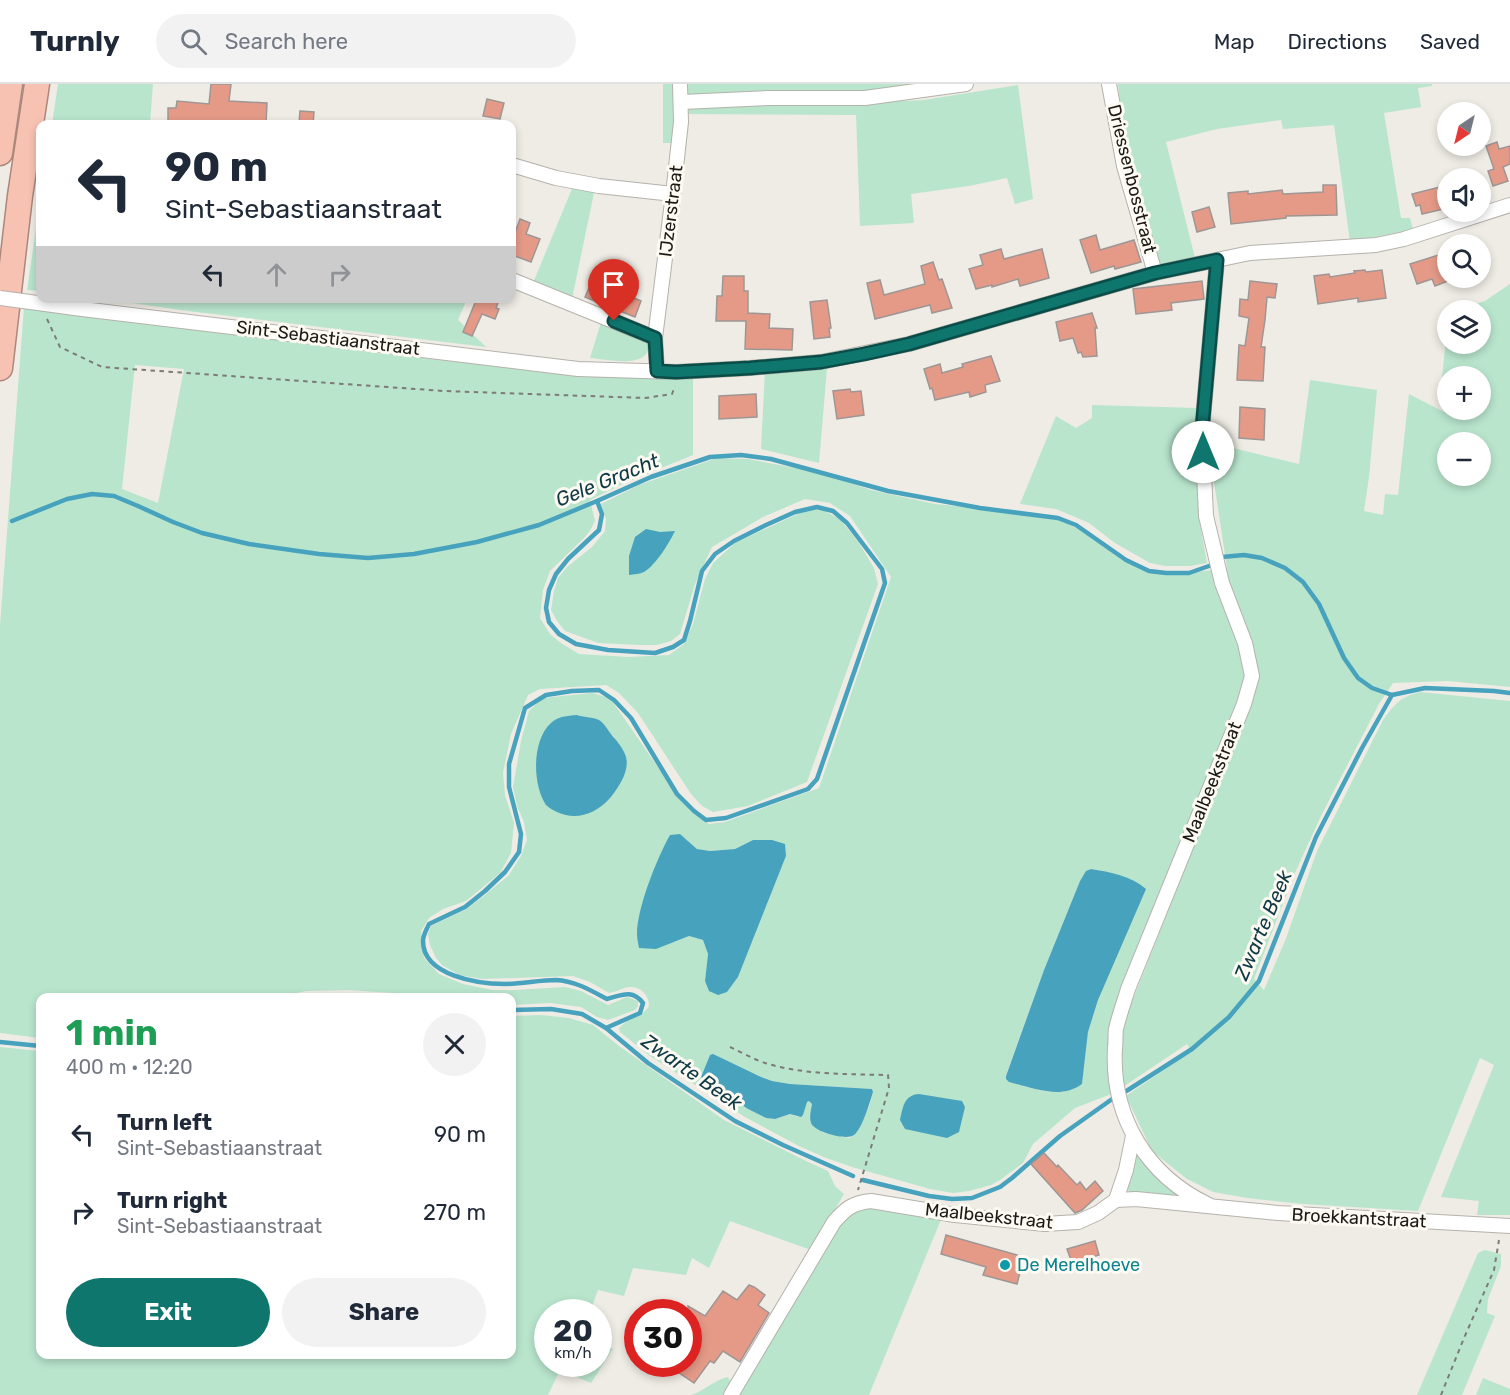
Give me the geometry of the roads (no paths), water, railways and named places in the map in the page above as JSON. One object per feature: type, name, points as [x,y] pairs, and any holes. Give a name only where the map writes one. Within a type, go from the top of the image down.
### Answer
[{"type":"highway","points":[[0,153],[10,84]]},
{"type":"highway","points":[[0,368],[20,196],[38,84]]},
{"type":"street","name":"IJzerstraat","points":[[655,338],[674,194],[682,102],[680,84]]},
{"type":"street","points":[[682,102],[770,98],[865,98],[966,84]]},
{"type":"street","name":"Driessenbosstraat","points":[[1109,84],[1124,166],[1155,273]]},
{"type":"street","points":[[516,166],[556,178],[599,186],[674,194]]},
{"type":"street","name":"Sint-Sebastiaanstraat","points":[[37,303],[578,369],[676,372],[750,368],[821,362],[909,344],[1155,273],[1250,253],[1376,245],[1510,205]]},
{"type":"street","name":"Maalbeekstraat","points":[[1133,1136],[1116,1088],[1114,1067],[1116,1030],[1128,989],[1244,704],[1252,676],[1245,643],[1222,583],[1206,516],[1202,430],[1217,260]]},
{"type":"street","points":[[516,282],[655,338],[657,371]]},
{"type":"street","name":"Sint-Sebastiaanstraat","points":[[0,298],[36,303]]},
{"type":"street","points":[[1116,1200],[1126,1170],[1133,1136]]},
{"type":"street","name":"Broekkantstraat","points":[[1133,1136],[1145,1155],[1160,1171],[1192,1197],[1209,1205]]},
{"type":"street","name":"Broekkantstraat","points":[[1116,1200],[1136,1198],[1278,1213],[1506,1226]]},
{"type":"street","name":"Maalbeekstraat","points":[[730,1395],[834,1222],[845,1209],[860,1202],[871,1201],[955,1215],[1060,1224],[1088,1219],[1116,1200]]},
{"type":"water","points":[[646,529],[660,532],[675,531],[649,569],[642,573],[629,575],[629,556],[635,537]]},
{"type":"water","points":[[577,715],[602,722],[622,748],[627,762],[620,784],[604,804],[592,812],[571,816],[557,812],[546,805],[538,786],[536,762],[540,740],[551,723],[566,716]]},
{"type":"water","points":[[680,834],[697,849],[710,851],[735,849],[753,840],[772,840],[785,844],[786,856],[738,977],[727,992],[718,995],[709,991],[705,981],[708,954],[703,940],[689,936],[656,949],[639,948],[638,923],[649,883],[670,835]]},
{"type":"water","points":[[1091,869],[1127,878],[1146,889],[1098,1000],[1088,1032],[1082,1084],[1074,1089],[1056,1092],[1009,1082],[1006,1076],[1044,970],[1080,881],[1086,871]]},
{"type":"water","points":[[713,1054],[772,1081],[872,1089],[873,1092],[857,1132],[850,1137],[831,1135],[818,1130],[811,1123],[812,1104],[809,1101],[801,1117],[790,1114],[775,1119],[766,1118],[748,1109],[701,1077],[710,1055]]},
{"type":"water","points":[[919,1094],[962,1101],[965,1107],[959,1132],[947,1138],[905,1129],[900,1120],[903,1106],[907,1099]]},
{"type":"waterway","name":"Gele Gracht","points":[[12,521],[67,499],[92,494],[114,496],[202,533],[249,544],[368,558],[414,554],[477,542],[539,525],[651,477],[710,457],[741,455],[771,459],[888,491],[980,508],[1058,518],[1076,525],[1126,560],[1149,571],[1189,573],[1209,566]]},
{"type":"waterway","points":[[597,501],[602,514],[599,530],[568,559],[556,574],[549,590],[546,608],[549,622],[559,634],[576,644],[608,650],[655,653],[673,647],[684,640],[702,571],[715,554],[734,541],[766,525],[795,512],[817,507],[833,511],[847,523],[882,569],[885,583],[817,779],[808,789],[726,818],[706,820],[677,794],[631,718],[614,700],[599,690],[546,695],[525,708],[509,764],[509,787],[521,834],[519,852],[505,872],[485,891],[465,907],[429,924],[423,939],[425,953],[442,970],[468,980],[505,984],[563,981],[607,999],[631,995],[643,1003],[640,1013],[606,1028]]},
{"type":"waterway","name":"Gele Gracht","points":[[1222,557],[1244,555],[1262,558],[1285,568],[1303,582],[1319,604],[1344,658],[1358,678],[1372,688],[1392,695]]},
{"type":"waterway","name":"Zwarte Beek","points":[[863,1180],[929,1196],[952,1199],[972,1198],[1000,1187],[1060,1136],[1115,1097],[1192,1049],[1229,1017],[1259,981],[1316,837],[1392,695],[1425,688],[1510,693]]},
{"type":"waterway","name":"Zwarte Beek","points":[[516,1010],[551,1009],[582,1014],[606,1028],[648,1063],[735,1121],[853,1176]]},
{"type":"waterway","name":"Zwarte Beek","points":[[0,1042],[36,1046]]},
{"type":"place","name":"De Merelhoeve","points":[[1005,1265]]}]
